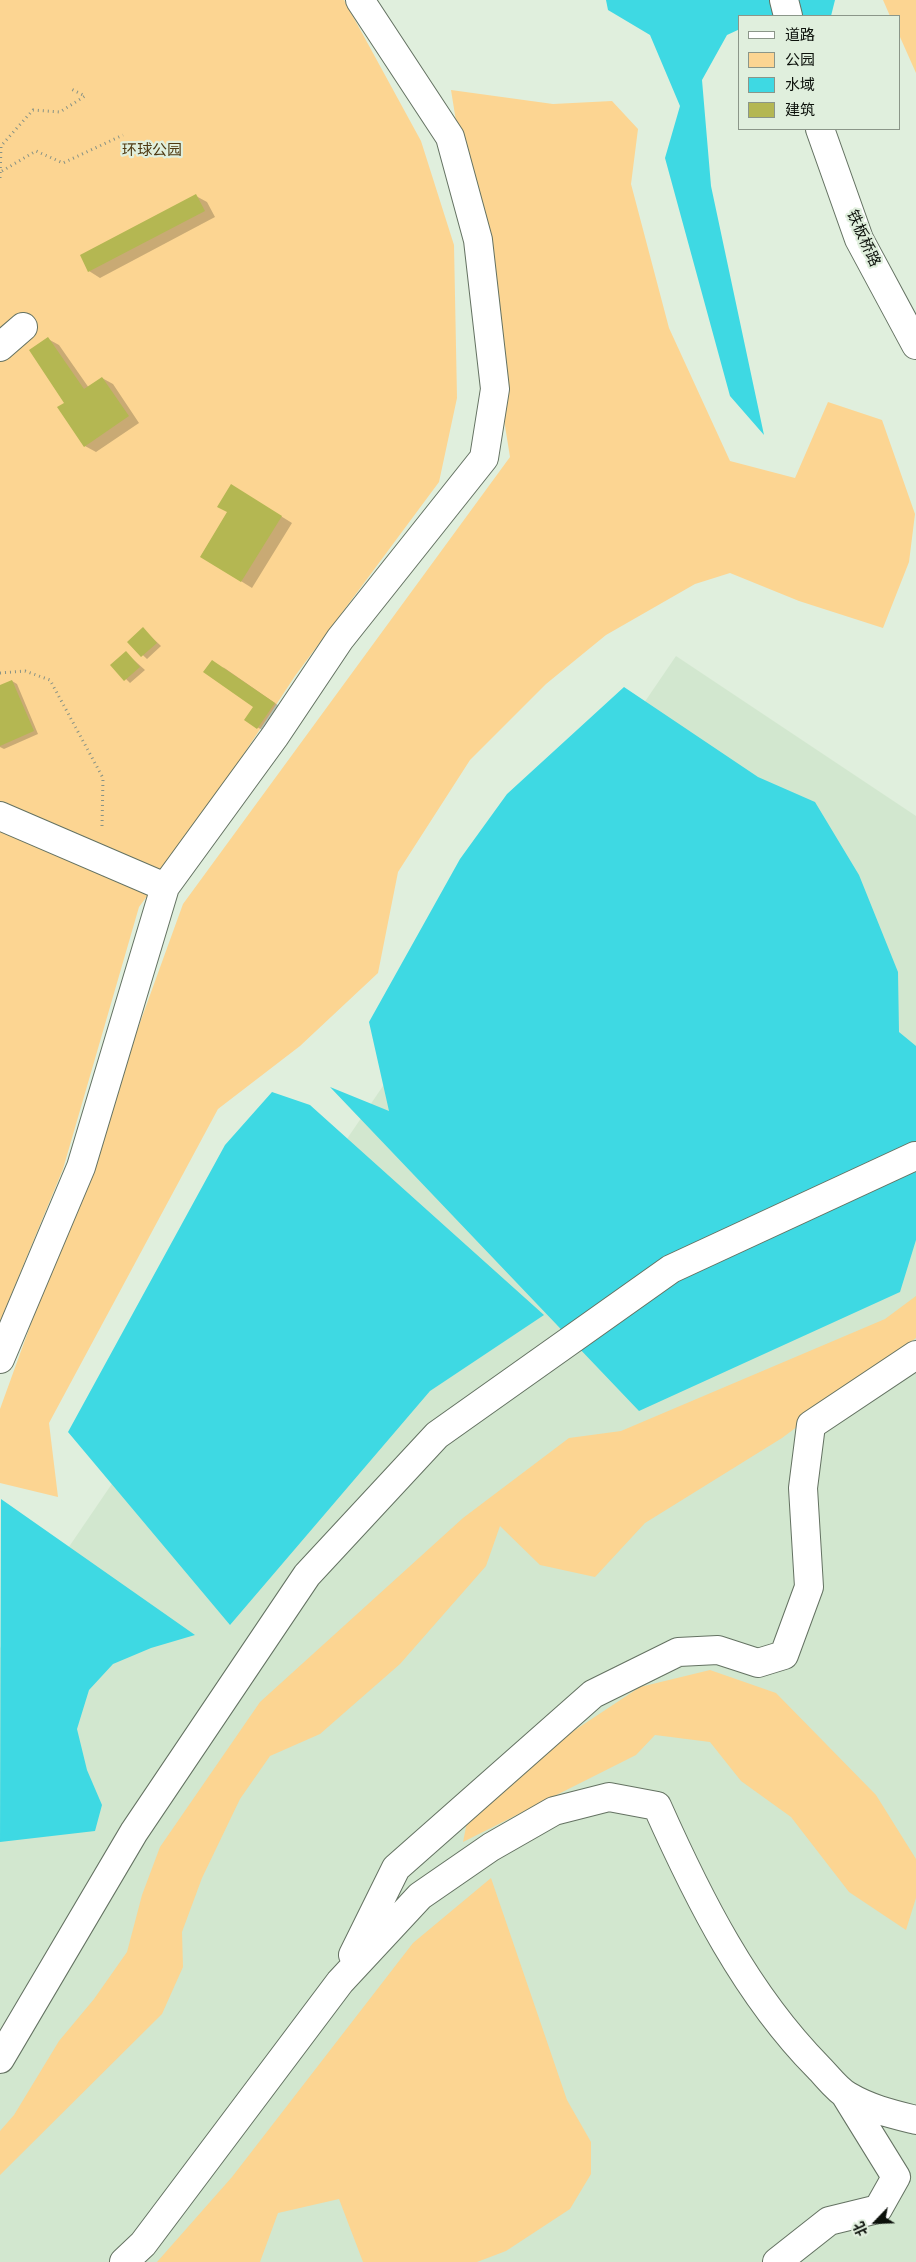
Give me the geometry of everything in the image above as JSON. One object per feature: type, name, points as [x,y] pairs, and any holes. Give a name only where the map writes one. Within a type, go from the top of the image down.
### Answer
[{"type":"street","points":[[0,1359],[81,1167],[165,887],[275,736],[340,639],[484,458],[495,389],[478,240],[450,137],[360,0]]},
{"type":"street","points":[[784,0],[788,15]]},
{"type":"street","name":"铁板桥路","points":[[820,130],[859,239],[916,345]]},
{"type":"street","points":[[0,348],[24,327]]},
{"type":"street","points":[[0,816],[165,887]]},
{"type":"street","points":[[0,2059],[134,1832],[306,1575],[437,1435],[671,1269],[915,1156]]},
{"type":"street","points":[[340,1982],[396,1868],[592,1694],[678,1652],[718,1650],[758,1663],[784,1656],[809,1587],[803,1488],[811,1425],[916,1355]]},
{"type":"street","points":[[124,2262],[143,2244],[340,1982],[420,1896],[491,1846],[554,1811],[609,1797],[657,1806],[689,1876],[750,1983],[801,2050],[846,2096],[896,2177],[878,2209],[829,2221],[777,2262]]},
{"type":"street","points":[[846,2096],[877,2111],[916,2120]]},
{"type":"path","points":[[0,178],[2,171],[2,146],[33,110],[60,112],[85,96],[70,89]]},
{"type":"path","points":[[2,171],[36,151],[63,164],[123,135]]},
{"type":"path","points":[[0,673],[25,671],[50,680],[65,705],[103,778],[102,860]]},
{"type":"shaded area","points":[[676,656],[916,816],[916,2262],[0,2262],[0,1648]]},
{"type":"green space","name":"环球公园","points":[[0,0],[344,0],[421,141],[454,245],[457,398],[439,482],[295,676],[178,854],[139,907],[63,1169],[0,1322]]},
{"type":"green space","points":[[883,0],[916,0],[916,73],[901,39],[901,15],[890,15]]},
{"type":"green space","points":[[451,90],[553,104],[612,101],[638,129],[631,184],[669,328],[730,461],[795,478],[828,402],[882,420],[915,514],[909,562],[883,628],[799,601],[730,573],[695,584],[606,635],[546,684],[470,760],[398,872],[378,973],[300,1046],[218,1109],[49,1423],[58,1497],[0,1483],[0,1409],[183,904],[510,457]]},
{"type":"green space","points":[[916,1296],[916,1338],[782,1438],[645,1523],[595,1577],[540,1565],[500,1526],[486,1566],[400,1664],[320,1734],[270,1756],[240,1799],[202,1878],[182,1932],[183,1967],[162,2014],[0,2175],[0,2131],[14,2115],[59,2041],[94,1999],[127,1952],[142,1895],[160,1847],[260,1702],[463,1518],[569,1438],[621,1431],[885,1319]]},
{"type":"green space","points":[[710,1670],[776,1693],[876,1795],[916,1859],[916,1898],[906,1930],[849,1892],[791,1817],[741,1781],[710,1742],[655,1735],[636,1755],[463,1842],[470,1807],[566,1736],[640,1687]]},
{"type":"green space","points":[[491,1878],[567,2100],[591,2142],[591,2174],[570,2209],[506,2251],[477,2262],[363,2262],[339,2199],[278,2213],[260,2262],[157,2262],[232,2177],[413,1943]]},
{"type":"water","points":[[606,0],[835,0],[831,15],[738,15],[738,30],[727,35],[702,80],[711,186],[764,435],[730,396],[665,158],[680,106],[650,35],[608,10]]},
{"type":"water","points":[[624,687],[758,777],[815,802],[859,875],[898,972],[899,1032],[916,1046],[916,1240],[900,1292],[639,1411],[330,1087],[389,1111],[369,1022],[460,859],[507,794]]},
{"type":"water","points":[[272,1092],[310,1105],[544,1315],[430,1391],[230,1625],[68,1432],[225,1145]]},
{"type":"water","points":[[1,1499],[195,1635],[151,1648],[113,1664],[89,1690],[77,1729],[87,1770],[102,1805],[95,1831],[0,1842]]},
{"type":"building","points":[[196,194],[205,211],[88,272],[80,255]]},
{"type":"building","points":[[48,337],[84,389],[102,377],[129,416],[84,447],[57,407],[64,403],[29,350]]},
{"type":"building","points":[[231,484],[282,516],[241,582],[200,557],[227,512],[217,507]]},
{"type":"building","points":[[143,627],[157,643],[141,657],[127,642]]},
{"type":"building","points":[[126,651],[140,667],[124,681],[110,665]]},
{"type":"building","points":[[212,660],[275,703],[257,729],[244,720],[253,707],[203,672]]},
{"type":"building","points":[[12,680],[34,731],[0,746],[0,685]]}]
